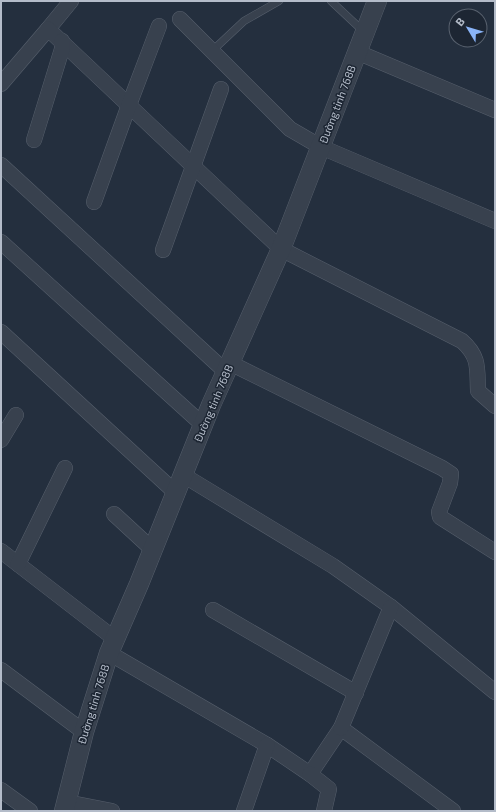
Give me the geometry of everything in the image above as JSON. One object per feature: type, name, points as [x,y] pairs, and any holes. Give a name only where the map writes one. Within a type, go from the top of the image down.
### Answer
[{"type":"street","points":[[1,84],[71,1]]},
{"type":"street","name":"Đường tỉnh 768B","points":[[65,807],[84,732],[112,646],[153,550],[203,425],[281,249],[377,1]]},
{"type":"street","points":[[180,19],[290,129],[321,147],[495,221]]},
{"type":"street","points":[[94,202],[159,26]]},
{"type":"street","points":[[48,29],[281,249],[462,341],[472,350],[477,364],[478,391],[495,406]]},
{"type":"street","points":[[34,140],[62,49],[62,41]]},
{"type":"street","points":[[357,52],[495,110]]},
{"type":"street","points":[[163,250],[221,88]]},
{"type":"street","points":[[1,165],[228,368],[442,468],[450,474],[450,483],[439,512],[440,517],[495,552]]},
{"type":"street","points":[[1,242],[203,425]]},
{"type":"street","points":[[1,332],[176,493]]},
{"type":"street","points":[[1,440],[16,415]]},
{"type":"street","points":[[18,564],[65,468]]},
{"type":"street","points":[[183,474],[333,566],[391,607],[495,692]]},
{"type":"street","points":[[114,514],[153,550]]},
{"type":"street","points":[[1,551],[112,646],[267,745],[329,788],[324,811]]},
{"type":"street","points":[[310,774],[341,728],[391,607]]},
{"type":"street","points":[[213,610],[356,693]]},
{"type":"street","points":[[1,670],[84,732]]},
{"type":"street","points":[[341,728],[453,811]]},
{"type":"street","points":[[244,811],[267,745]]},
{"type":"street","points":[[1,790],[30,811]]},
{"type":"street","points":[[65,807],[112,811]]},
{"type":"lane","points":[[212,50],[244,21],[279,1]]},
{"type":"lane","points":[[331,1],[364,33]]}]
